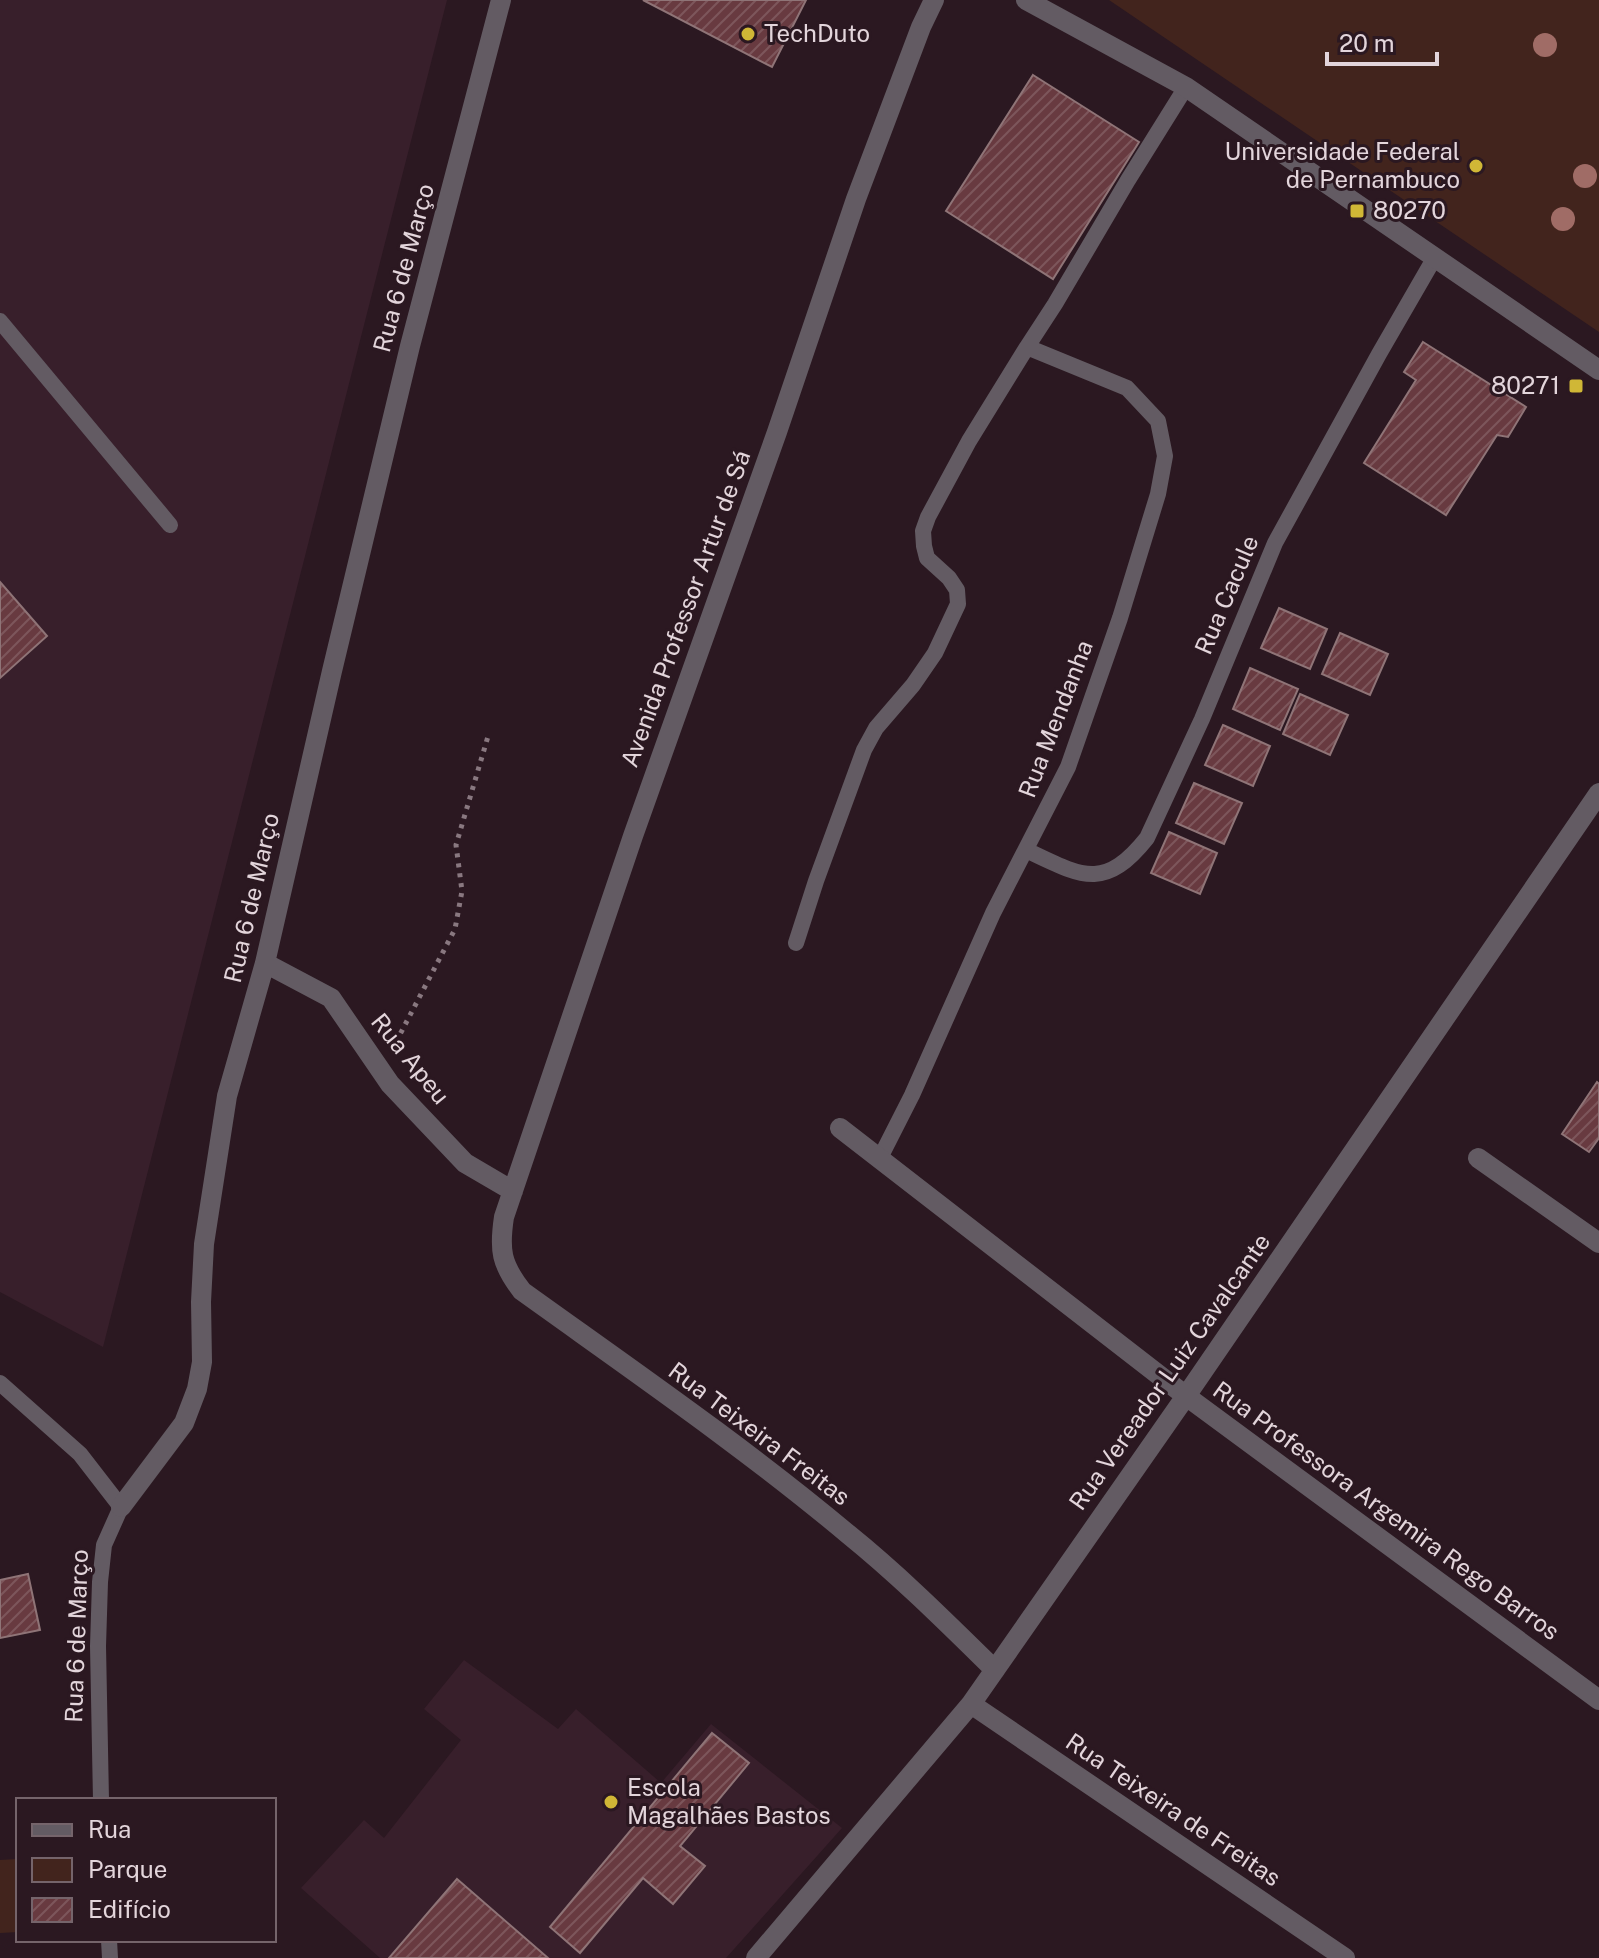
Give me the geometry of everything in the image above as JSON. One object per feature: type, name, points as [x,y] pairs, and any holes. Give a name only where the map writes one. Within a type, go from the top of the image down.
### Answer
[{"type":"street","name":"Rua 6 de Março","points":[[121,1507],[184,1423],[197,1389],[202,1362],[204,1244],[227,1096],[265,963],[410,346],[501,0]]},
{"type":"street","name":"Avenida Professor Artur de Sá","points":[[501,1241],[504,1217],[633,836],[856,199],[934,0]]},
{"type":"street","points":[[1026,0],[1186,87],[1599,370]]},
{"type":"street","name":"Rua Vereador Luiz Cavalcante","points":[[761,1956],[971,1704],[1599,793]]},
{"type":"street","name":"Rua Apeu","points":[[265,963],[331,998],[390,1084],[465,1163],[513,1191]]},
{"type":"street","name":"Rua Professora Argemira Rego Barros","points":[[840,1128],[1186,1396],[1599,1700]]},
{"type":"street","points":[[1478,1158],[1599,1243]]},
{"type":"street","name":"Rua Teixeira Freitas","points":[[501,1241],[503,1259],[510,1276],[522,1291],[766,1468],[848,1533],[913,1590],[995,1670]]},
{"type":"street","name":"Rua Teixeira de Freitas","points":[[971,1704],[1345,1958]]},
{"type":"lane","points":[[796,943],[864,750],[876,728],[913,685],[935,653],[958,604],[957,590],[949,578],[927,558],[923,531],[928,517],[969,441],[1186,87]]},
{"type":"lane","name":"Rua Cacule","points":[[1026,850],[1071,871],[1095,874],[1117,868],[1147,838],[1202,719],[1275,543],[1435,257]]},
{"type":"lane","points":[[0,321],[170,525]]},
{"type":"lane","name":"Rua Mendanha","points":[[880,1158],[912,1095],[993,913],[1068,767],[1120,618],[1158,494],[1165,456],[1158,421],[1127,388],[1027,347]]},
{"type":"lane","points":[[0,1383],[80,1454],[121,1507]]},
{"type":"lane","name":"Rua 6 de Março","points":[[101,1798],[100,1582],[104,1545],[121,1507]]},
{"type":"path","points":[[381,1071],[455,929],[462,891],[456,845],[489,733]]},
{"type":"shaded area","points":[[0,0],[447,0],[103,1347],[0,1292]]},
{"type":"shaded area","name":"Escola Magalhães Bastos","points":[[464,1660],[558,1729],[576,1709],[661,1783],[711,1724],[842,1828],[726,1958],[380,1958],[301,1888],[364,1820],[384,1838],[461,1740],[424,1709]]},
{"type":"green space","name":"Universidade Federal de Pernambuco","points":[[1109,0],[1599,0],[1599,332]]},
{"type":"green space","points":[[16,1859],[16,1932],[0,1933],[0,1860]]},
{"type":"building","name":"TechDuto","points":[[643,0],[806,0],[772,67]]},
{"type":"building","points":[[1033,75],[1139,142],[1053,279],[946,211]]},
{"type":"building","points":[[1423,342],[1526,407],[1508,437],[1497,435],[1446,515],[1364,463],[1416,380],[1404,372]]},
{"type":"building","points":[[0,582],[47,636],[0,678]]},
{"type":"building","points":[[1279,608],[1327,629],[1310,669],[1261,648]]},
{"type":"building","points":[[1340,633],[1388,654],[1370,695],[1322,674]]},
{"type":"building","points":[[1250,668],[1298,689],[1280,730],[1233,709]]},
{"type":"building","points":[[1300,694],[1348,715],[1330,755],[1283,734]]},
{"type":"building","points":[[1223,725],[1270,746],[1253,786],[1205,765]]},
{"type":"building","points":[[1194,783],[1242,803],[1224,844],[1176,823]]},
{"type":"building","points":[[1169,832],[1217,853],[1200,894],[1151,873]]},
{"type":"building","points":[[1597,1082],[1599,1138],[1589,1152],[1562,1134]]},
{"type":"building","points":[[28,1574],[40,1630],[0,1638],[0,1580]]},
{"type":"building","points":[[712,1733],[749,1763],[680,1846],[705,1866],[673,1904],[643,1878],[580,1953],[550,1927]]},
{"type":"building","points":[[457,1879],[548,1958],[389,1958]]},
{"type":"place","name":"TechDuto","points":[[748,34]]},
{"type":"place","name":"Universidade Federal de Pernambuco","points":[[1476,166]]},
{"type":"place","name":"80270","points":[[1357,211]]},
{"type":"place","name":"80271","points":[[1576,386]]},
{"type":"place","name":"Escola Magalhães Bastos","points":[[611,1802]]}]
